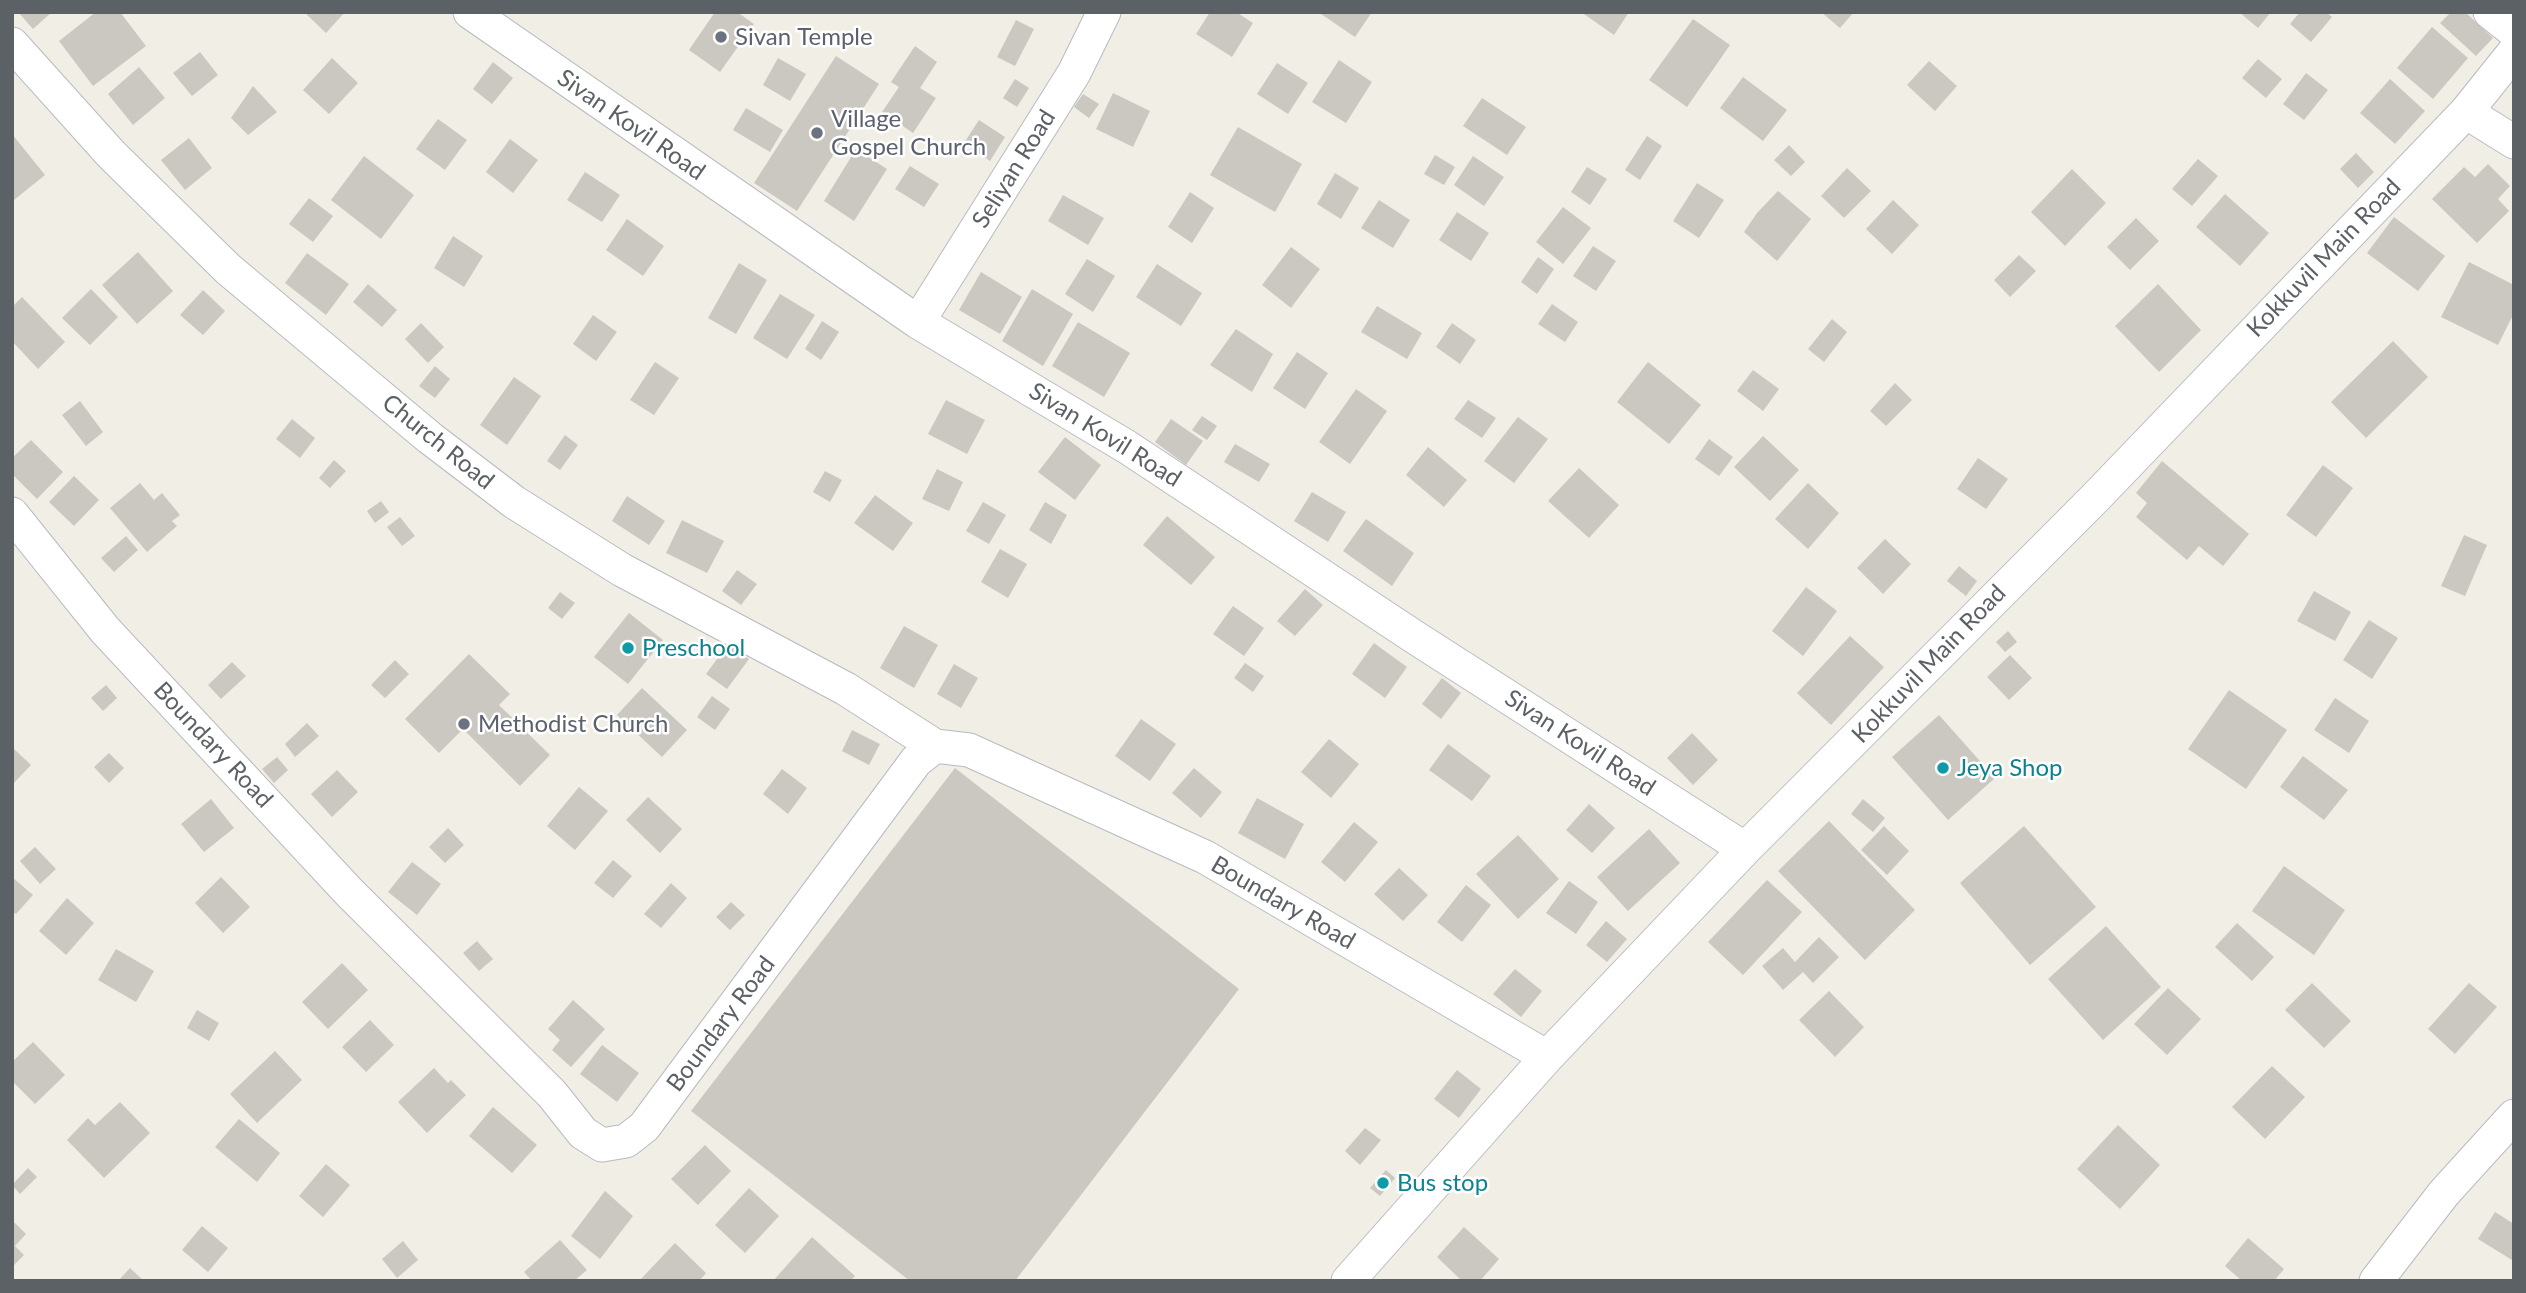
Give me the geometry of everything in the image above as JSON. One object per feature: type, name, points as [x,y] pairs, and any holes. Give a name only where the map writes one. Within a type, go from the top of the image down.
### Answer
[{"type":"street","name":"Sivan Kovil Road","points":[[470,12],[918,322],[1127,447],[1416,638],[1745,849]]},
{"type":"street","name":"Seliyan Road","points":[[918,322],[1074,74],[1104,12]]},
{"type":"street","points":[[2490,12],[2514,31]]},
{"type":"street","name":"Church Road","points":[[12,44],[111,154],[228,269],[430,438],[504,494],[622,570],[846,689],[935,746]]},
{"type":"street","name":"Kokkuvil Main Road","points":[[1348,1281],[1547,1057],[1745,849],[2096,497],[2466,112],[2514,52]]},
{"type":"street","points":[[2466,112],[2514,142]]},
{"type":"street","name":"Boundary Road","points":[[12,514],[105,630],[349,892],[552,1094],[583,1133],[602,1145],[626,1141],[644,1127],[916,761],[935,746],[969,750],[1205,858],[1547,1057]]},
{"type":"street","points":[[2376,1281],[2444,1193],[2514,1116]]},
{"type":"building","points":[[18,12],[52,12],[33,29]]},
{"type":"building","points":[[96,12],[120,12],[146,46],[93,86],[59,41]]},
{"type":"building","points":[[304,12],[345,12],[326,33]]},
{"type":"building","name":"Sivan Temple","points":[[715,12],[737,12],[754,24],[720,72],[689,50]]},
{"type":"building","points":[[1210,12],[1236,12],[1253,23],[1232,57],[1196,34]]},
{"type":"building","points":[[1318,12],[1372,12],[1355,37]]},
{"type":"building","points":[[1581,12],[1629,12],[1614,35]]},
{"type":"building","points":[[1821,12],[1854,12],[1840,28]]},
{"type":"building","points":[[2239,12],[2271,12],[2258,28]]},
{"type":"building","points":[[2300,12],[2326,12],[2332,17],[2311,42],[2290,24]]},
{"type":"building","points":[[2451,12],[2465,12],[2493,38],[2476,56],[2440,23]]},
{"type":"building","points":[[1693,19],[1730,45],[1687,107],[1649,80]]},
{"type":"building","points":[[1016,20],[1034,29],[1015,66],[997,57]]},
{"type":"building","points":[[2432,27],[2468,58],[2433,99],[2397,68]]},
{"type":"building","points":[[915,46],[937,62],[920,88],[936,98],[913,133],[882,112],[899,87],[891,82]]},
{"type":"building","points":[[200,52],[218,75],[192,96],[173,73]]},
{"type":"building","name":"Village Gospel Church","points":[[836,56],[879,84],[797,211],[754,183]]},
{"type":"building","points":[[332,58],[358,83],[329,114],[303,90]]},
{"type":"building","points":[[778,58],[806,74],[790,101],[763,85]]},
{"type":"building","points":[[2258,59],[2282,79],[2266,98],[2242,78]]},
{"type":"building","points":[[1339,60],[1372,82],[1346,123],[1312,102]]},
{"type":"building","points":[[1929,61],[1957,86],[1935,111],[1907,85]]},
{"type":"building","points":[[493,62],[513,78],[492,104],[473,89]]},
{"type":"building","points":[[1277,63],[1308,83],[1288,114],[1257,94]]},
{"type":"building","points":[[139,67],[165,98],[133,125],[108,94]]},
{"type":"building","points":[[2306,73],[2328,90],[2304,120],[2283,104]]},
{"type":"building","points":[[1743,77],[1787,110],[1763,141],[1720,108]]},
{"type":"building","points":[[1015,79],[1029,88],[1017,107],[1003,98]]},
{"type":"building","points":[[2390,79],[2425,111],[2395,144],[2360,113]]},
{"type":"building","points":[[253,86],[277,112],[248,135],[231,118]]},
{"type":"building","points":[[1113,93],[1150,111],[1133,147],[1096,129]]},
{"type":"building","points":[[1083,94],[1099,104],[1089,118],[1074,107]]},
{"type":"building","points":[[1482,98],[1526,127],[1507,155],[1463,126]]},
{"type":"building","points":[[746,108],[783,130],[770,152],[733,130]]},
{"type":"building","points":[[438,119],[467,140],[445,170],[416,149]]},
{"type":"building","points":[[979,120],[1005,137],[990,161],[964,143]]},
{"type":"building","points":[[1238,127],[1302,164],[1275,212],[1210,175]]},
{"type":"building","points":[[12,134],[45,175],[14,200],[12,198]]},
{"type":"building","points":[[1647,136],[1662,146],[1640,180],[1625,170]]},
{"type":"building","points":[[189,138],[212,168],[185,190],[161,160]]},
{"type":"building","points":[[510,139],[538,160],[513,193],[486,172]]},
{"type":"building","points":[[1789,145],[1805,162],[1791,176],[1774,160]]},
{"type":"building","points":[[856,149],[887,169],[854,221],[824,201]]},
{"type":"building","points":[[2356,153],[2374,172],[2358,188],[2340,169]]},
{"type":"building","points":[[1435,155],[1455,167],[1444,185],[1424,174]]},
{"type":"building","points":[[364,156],[414,195],[381,239],[331,200]]},
{"type":"building","points":[[1473,156],[1504,177],[1484,206],[1454,185]]},
{"type":"building","points":[[2198,159],[2218,176],[2192,206],[2172,189]]},
{"type":"building","points":[[2488,164],[2510,186],[2498,199],[2509,211],[2477,243],[2432,199],[2464,167],[2475,177]]},
{"type":"building","points":[[910,166],[939,184],[924,207],[895,189]]},
{"type":"building","points":[[1587,167],[1607,179],[1590,205],[1571,192]]},
{"type":"building","points":[[1847,168],[1871,191],[1844,218],[1821,196]]},
{"type":"building","points":[[2072,169],[2106,203],[2065,246],[2031,212]]},
{"type":"building","points":[[585,172],[620,195],[602,222],[567,200]]},
{"type":"building","points":[[1335,173],[1359,188],[1341,219],[1317,204]]},
{"type":"building","points":[[1697,183],[1724,200],[1699,238],[1673,221]]},
{"type":"building","points":[[1778,191],[1811,219],[1777,261],[1744,232],[1757,213]]},
{"type":"building","points":[[1190,192],[1214,208],[1192,243],[1168,227]]},
{"type":"building","points":[[2225,194],[2269,233],[2240,266],[2196,227]]},
{"type":"building","points":[[1063,195],[1104,218],[1088,245],[1048,221]]},
{"type":"building","points":[[309,198],[333,216],[313,242],[289,224]]},
{"type":"building","points":[[1379,200],[1410,220],[1393,248],[1361,228]]},
{"type":"building","points":[[1893,200],[1919,225],[1892,254],[1866,229]]},
{"type":"building","points":[[1563,207],[1591,228],[1563,264],[1536,242]]},
{"type":"building","points":[[1457,212],[1489,233],[1471,261],[1439,240]]},
{"type":"building","points":[[2394,217],[2445,256],[2418,291],[2367,253]]},
{"type":"building","points":[[2136,218],[2159,241],[2130,270],[2107,247]]},
{"type":"building","points":[[627,219],[664,246],[643,276],[606,250]]},
{"type":"building","points":[[453,236],[483,256],[464,287],[434,268]]},
{"type":"building","points":[[1593,246],[1616,261],[1596,291],[1573,276]]},
{"type":"building","points":[[1291,247],[1320,269],[1291,308],[1262,285]]},
{"type":"building","points":[[138,252],[173,291],[137,324],[102,285]]},
{"type":"building","points":[[307,253],[349,284],[326,315],[285,283]]},
{"type":"building","points":[[2019,255],[2036,271],[2010,297],[1994,280]]},
{"type":"building","points":[[1538,257],[1554,269],[1537,294],[1521,282]]},
{"type":"building","points":[[1087,259],[1115,276],[1093,312],[1065,294]]},
{"type":"building","points":[[2469,262],[2514,285],[2514,313],[2498,345],[2441,317]]},
{"type":"building","points":[[739,263],[767,280],[736,334],[708,318]]},
{"type":"building","points":[[1157,264],[1202,293],[1181,326],[1136,297]]},
{"type":"building","points":[[981,272],[1022,297],[1000,334],[959,310]]},
{"type":"building","points":[[368,284],[397,310],[382,327],[353,302]]},
{"type":"building","points":[[2158,284],[2201,330],[2159,372],[2115,326]]},
{"type":"building","points":[[91,289],[118,317],[90,345],[62,318]]},
{"type":"building","points":[[1032,289],[1073,314],[1043,366],[1002,341]]},
{"type":"building","points":[[203,290],[225,311],[203,335],[180,315]]},
{"type":"building","points":[[780,294],[815,315],[787,359],[753,338]]},
{"type":"building","points":[[22,297],[65,342],[38,369],[12,341],[12,307]]},
{"type":"building","points":[[1552,304],[1578,322],[1565,342],[1538,324]]},
{"type":"building","points":[[1377,306],[1422,333],[1407,359],[1361,332]]},
{"type":"building","points":[[593,315],[617,332],[596,361],[573,344]]},
{"type":"building","points":[[1832,319],[1847,332],[1824,362],[1808,349]]},
{"type":"building","points":[[822,321],[839,332],[821,360],[805,349]]},
{"type":"building","points":[[1078,322],[1130,353],[1104,397],[1052,366]]},
{"type":"building","points":[[421,323],[444,347],[428,363],[405,339]]},
{"type":"building","points":[[1452,323],[1476,340],[1460,364],[1436,347]]},
{"type":"building","points":[[1236,329],[1273,354],[1252,392],[1210,365]]},
{"type":"building","points":[[2393,341],[2428,377],[2366,438],[2331,402]]},
{"type":"building","points":[[1297,352],[1328,373],[1305,409],[1273,388]]},
{"type":"building","points":[[655,362],[679,378],[654,415],[630,400]]},
{"type":"building","points":[[1648,362],[1701,405],[1669,444],[1617,402]]},
{"type":"building","points":[[435,366],[450,379],[435,398],[419,386]]},
{"type":"building","points":[[1753,370],[1779,389],[1763,411],[1737,391]]},
{"type":"building","points":[[514,377],[541,396],[507,445],[480,425]]},
{"type":"building","points":[[1895,383],[1912,400],[1886,426],[1870,411]]},
{"type":"building","points":[[1356,389],[1387,411],[1350,464],[1319,442]]},
{"type":"building","points":[[946,400],[985,420],[967,454],[928,434]]},
{"type":"building","points":[[1468,400],[1496,418],[1482,438],[1454,419]]},
{"type":"building","points":[[80,401],[103,432],[86,446],[62,415]]},
{"type":"building","points":[[1202,416],[1217,426],[1207,440],[1192,430]]},
{"type":"building","points":[[1518,417],[1548,439],[1514,483],[1484,461]]},
{"type":"building","points":[[292,419],[315,438],[300,458],[276,439]]},
{"type":"building","points":[[1171,419],[1203,441],[1186,465],[1155,442]]},
{"type":"building","points":[[565,435],[578,445],[560,470],[547,461]]},
{"type":"building","points":[[1763,436],[1799,470],[1770,501],[1734,467]]},
{"type":"building","points":[[1065,437],[1101,465],[1075,500],[1038,472]]},
{"type":"building","points":[[1709,439],[1733,457],[1719,476],[1695,459]]},
{"type":"building","points":[[31,440],[63,472],[37,499],[12,474],[12,458]]},
{"type":"building","points":[[1235,444],[1270,464],[1259,482],[1224,462]]},
{"type":"building","points":[[1428,447],[1467,480],[1444,507],[1406,475]]},
{"type":"building","points":[[1978,458],[2008,479],[1986,509],[1957,489]]},
{"type":"building","points":[[334,460],[346,471],[330,488],[319,478]]},
{"type":"building","points":[[2162,461],[2249,534],[2223,566],[2199,546],[2187,560],[2136,517],[2147,503],[2136,493]]},
{"type":"building","points":[[2323,465],[2353,488],[2316,537],[2286,515]]},
{"type":"building","points":[[1579,468],[1619,505],[1589,538],[1548,501]]},
{"type":"building","points":[[937,469],[963,482],[949,511],[922,499]]},
{"type":"building","points":[[825,471],[842,480],[830,502],[813,492]]},
{"type":"building","points":[[74,476],[99,500],[74,526],[49,502]]},
{"type":"building","points":[[140,483],[154,500],[162,493],[180,515],[172,521],[177,526],[147,552],[110,508]]},
{"type":"building","points":[[1808,483],[1839,513],[1808,549],[1775,519]]},
{"type":"building","points":[[1312,492],[1346,512],[1328,542],[1294,521]]},
{"type":"building","points":[[875,495],[913,523],[893,551],[854,523]]},
{"type":"building","points":[[627,496],[665,521],[649,545],[612,521]]},
{"type":"building","points":[[381,501],[389,512],[375,523],[367,511]]},
{"type":"building","points":[[983,502],[1006,515],[989,544],[966,531]]},
{"type":"building","points":[[1045,502],[1067,515],[1051,544],[1029,530]]},
{"type":"building","points":[[1167,516],[1215,557],[1191,585],[1143,545]]},
{"type":"building","points":[[400,517],[415,536],[402,546],[387,527]]},
{"type":"building","points":[[1366,519],[1414,553],[1392,586],[1343,551]]},
{"type":"building","points":[[682,520],[724,541],[707,573],[666,553]]},
{"type":"building","points":[[2464,535],[2487,545],[2465,596],[2441,586]]},
{"type":"building","points":[[126,536],[138,550],[114,572],[101,558]]},
{"type":"building","points":[[1885,539],[1911,564],[1883,594],[1857,568]]},
{"type":"building","points":[[1000,549],[1027,564],[1008,598],[981,582]]},
{"type":"building","points":[[1959,566],[1977,581],[1966,596],[1947,581]]},
{"type":"building","points":[[737,570],[757,584],[741,605],[722,591]]},
{"type":"building","points":[[1806,587],[1837,611],[1803,656],[1772,631]]},
{"type":"building","points":[[1305,589],[1323,605],[1295,636],[1277,621]]},
{"type":"building","points":[[2314,591],[2351,612],[2335,641],[2297,621]]},
{"type":"building","points":[[560,592],[575,603],[562,619],[548,608]]},
{"type":"building","points":[[1233,606],[1264,628],[1244,656],[1213,634]]},
{"type":"building","name":"Preschool","points":[[629,613],[663,640],[628,684],[594,657]]},
{"type":"building","points":[[2369,620],[2398,638],[2372,679],[2343,660]]},
{"type":"building","points":[[904,626],[938,645],[914,688],[880,668]]},
{"type":"building","points":[[2008,631],[2017,642],[2005,652],[1996,642]]},
{"type":"building","points":[[1850,636],[1884,667],[1831,725],[1797,693]]},
{"type":"building","points":[[1374,643],[1407,667],[1385,698],[1352,674]]},
{"type":"building","points":[[728,644],[749,659],[727,689],[706,674]]},
{"type":"building","name":"Methodist Church","points":[[469,654],[510,694],[499,705],[550,755],[520,786],[463,729],[439,753],[405,719]]},
{"type":"building","points":[[2010,655],[2032,678],[2009,700],[1987,677]]},
{"type":"building","points":[[395,660],[409,674],[385,698],[371,685]]},
{"type":"building","points":[[232,662],[246,676],[221,699],[208,685]]},
{"type":"building","points":[[1245,663],[1264,676],[1253,692],[1234,678]]},
{"type":"building","points":[[954,664],[978,678],[961,708],[937,694]]},
{"type":"building","points":[[1442,678],[1461,693],[1441,719],[1422,704]]},
{"type":"building","points":[[106,685],[117,698],[103,711],[91,698]]},
{"type":"building","points":[[642,688],[687,730],[662,757],[617,715]]},
{"type":"building","points":[[2229,690],[2287,730],[2246,789],[2188,749]]},
{"type":"building","points":[[712,696],[730,709],[715,730],[697,717]]},
{"type":"building","points":[[2335,698],[2369,721],[2349,753],[2314,730]]},
{"type":"building","name":"Jeya Shop","points":[[1939,715],[1995,778],[1948,820],[1892,757]]},
{"type":"building","points":[[1141,719],[1176,744],[1150,781],[1115,756]]},
{"type":"building","points":[[307,723],[319,736],[295,757],[285,744]]},
{"type":"building","points":[[852,730],[880,744],[869,765],[842,751]]},
{"type":"building","points":[[1692,733],[1718,760],[1693,785],[1667,758]]},
{"type":"building","points":[[1329,739],[1359,764],[1331,798],[1301,772]]},
{"type":"building","points":[[1448,744],[1491,776],[1472,801],[1429,770]]},
{"type":"building","points":[[12,747],[31,765],[12,785]]},
{"type":"building","points":[[109,753],[124,768],[109,783],[94,767]]},
{"type":"building","points":[[2303,756],[2348,790],[2324,820],[2280,787]]},
{"type":"building","points":[[277,757],[288,770],[274,783],[262,769]]},
{"type":"building","points":[[955,768],[1239,989],[1015,1281],[910,1281],[691,1111]]},
{"type":"building","points":[[1194,768],[1222,792],[1201,818],[1172,793]]},
{"type":"building","points":[[782,769],[807,788],[788,814],[763,794]]},
{"type":"building","points":[[337,770],[358,792],[332,817],[311,794]]},
{"type":"building","points":[[579,787],[608,811],[575,850],[547,826]]},
{"type":"building","points":[[648,797],[682,829],[660,853],[626,820]]},
{"type":"building","points":[[1257,798],[1304,824],[1285,859],[1238,833]]},
{"type":"building","points":[[211,799],[234,828],[204,852],[181,824]]},
{"type":"building","points":[[1863,799],[1885,818],[1873,832],[1851,814]]},
{"type":"building","points":[[1589,804],[1615,828],[1592,853],[1566,830]]},
{"type":"building","points":[[1829,821],[1915,910],[1865,960],[1778,871]]},
{"type":"building","points":[[1354,822],[1378,842],[1345,882],[1321,862]]},
{"type":"building","points":[[1884,826],[1909,851],[1887,875],[1861,850]]},
{"type":"building","points":[[2024,826],[2096,907],[2030,965],[1960,883]]},
{"type":"building","points":[[448,828],[464,845],[445,863],[429,847]]},
{"type":"building","points":[[1649,829],[1680,863],[1628,911],[1597,877]]},
{"type":"building","points":[[1518,835],[1559,879],[1518,919],[1476,874]]},
{"type":"building","points":[[35,847],[56,869],[40,884],[20,861]]},
{"type":"building","points":[[613,860],[632,876],[613,898],[594,883]]},
{"type":"building","points":[[412,862],[441,884],[417,915],[388,892]]},
{"type":"building","points":[[2284,866],[2345,910],[2314,955],[2252,911]]},
{"type":"building","points":[[1399,868],[1428,895],[1403,921],[1374,894]]},
{"type":"building","points":[[12,877],[33,895],[16,914],[12,911]]},
{"type":"building","points":[[221,877],[250,907],[223,933],[195,903]]},
{"type":"building","points":[[1767,880],[1802,912],[1743,975],[1708,942]]},
{"type":"building","points":[[1569,881],[1598,902],[1576,934],[1546,913]]},
{"type":"building","points":[[671,883],[687,898],[661,928],[644,914]]},
{"type":"building","points":[[1466,885],[1491,905],[1462,942],[1437,922]]},
{"type":"building","points":[[67,898],[94,923],[66,955],[39,931]]},
{"type":"building","points":[[731,902],[745,915],[730,930],[716,917]]},
{"type":"building","points":[[1606,921],[1627,939],[1607,962],[1586,945]]},
{"type":"building","points":[[2237,923],[2274,957],[2252,981],[2215,947]]},
{"type":"building","points":[[2106,926],[2161,987],[2103,1040],[2048,979]]},
{"type":"building","points":[[1819,937],[1839,957],[1813,983],[1803,972],[1783,990],[1762,966],[1783,948],[1795,962]]},
{"type":"building","points":[[477,941],[493,959],[479,971],[463,953]]},
{"type":"building","points":[[116,949],[154,971],[136,1002],[98,980]]},
{"type":"building","points":[[342,963],[368,990],[328,1029],[302,1002]]},
{"type":"building","points":[[1515,969],[1542,991],[1521,1017],[1493,994]]},
{"type":"building","points":[[2312,983],[2351,1021],[2324,1048],[2285,1010]]},
{"type":"building","points":[[2469,983],[2497,1007],[2455,1054],[2428,1029]]},
{"type":"building","points":[[2168,988],[2201,1019],[2167,1055],[2134,1024]]},
{"type":"building","points":[[1829,991],[1864,1027],[1835,1057],[1799,1020]]},
{"type":"building","points":[[573,1000],[605,1029],[571,1067],[552,1050],[560,1040],[548,1029]]},
{"type":"building","points":[[197,1010],[219,1023],[209,1041],[187,1028]]},
{"type":"building","points":[[370,1020],[394,1045],[366,1072],[342,1047]]},
{"type":"building","points":[[33,1042],[65,1075],[35,1104],[12,1081],[12,1062]]},
{"type":"building","points":[[602,1045],[639,1073],[617,1102],[580,1074]]},
{"type":"building","points":[[275,1051],[302,1080],[257,1123],[230,1094]]},
{"type":"building","points":[[2272,1066],[2305,1097],[2265,1139],[2232,1107]]},
{"type":"building","points":[[434,1068],[448,1083],[451,1080],[466,1095],[427,1133],[398,1102]]},
{"type":"building","points":[[1457,1070],[1481,1089],[1459,1118],[1434,1099]]},
{"type":"building","points":[[120,1102],[150,1133],[104,1178],[67,1140],[88,1118],[95,1125]]},
{"type":"building","points":[[493,1107],[537,1145],[512,1173],[469,1136]]},
{"type":"building","points":[[239,1119],[280,1153],[257,1182],[215,1147]]},
{"type":"building","points":[[2118,1125],[2160,1165],[2120,1209],[2077,1169]]},
{"type":"building","points":[[1365,1128],[1381,1140],[1360,1165],[1345,1151]]},
{"type":"building","points":[[705,1145],[731,1171],[698,1205],[671,1179]]},
{"type":"building","points":[[326,1164],[350,1185],[323,1217],[299,1196]]},
{"type":"building","points":[[28,1168],[37,1177],[20,1194],[12,1185]]},
{"type":"building","name":"Bus stop","points":[[1386,1170],[1395,1178],[1380,1196],[1370,1188]]},
{"type":"building","points":[[749,1188],[779,1216],[745,1253],[715,1225]]},
{"type":"building","points":[[605,1191],[633,1216],[600,1259],[571,1236]]},
{"type":"building","points":[[2495,1212],[2514,1224],[2512,1260],[2478,1239]]},
{"type":"building","points":[[12,1220],[26,1234],[15,1246],[24,1255],[12,1267]]},
{"type":"building","points":[[202,1226],[228,1248],[208,1272],[182,1250]]},
{"type":"building","points":[[1464,1227],[1499,1259],[1480,1281],[1462,1281],[1437,1257]]},
{"type":"building","points":[[812,1237],[855,1276],[850,1281],[773,1281]]},
{"type":"building","points":[[2248,1238],[2284,1269],[2274,1281],[2242,1281],[2225,1266]]},
{"type":"building","points":[[560,1240],[587,1270],[574,1281],[532,1281],[524,1272]]},
{"type":"building","points":[[403,1241],[418,1260],[397,1278],[382,1259]]},
{"type":"building","points":[[675,1243],[706,1273],[699,1281],[639,1281]]},
{"type":"building","points":[[130,1268],[144,1281],[118,1281]]},
{"type":"place","name":"Sivan Temple","points":[[721,37]]},
{"type":"place","name":"Village Gospel Church","points":[[817,133]]},
{"type":"place","name":"Preschool","points":[[628,648]]},
{"type":"place","name":"Methodist Church","points":[[464,724]]},
{"type":"place","name":"Jeya Shop","points":[[1943,768]]},
{"type":"place","name":"Bus stop","points":[[1383,1183]]}]
